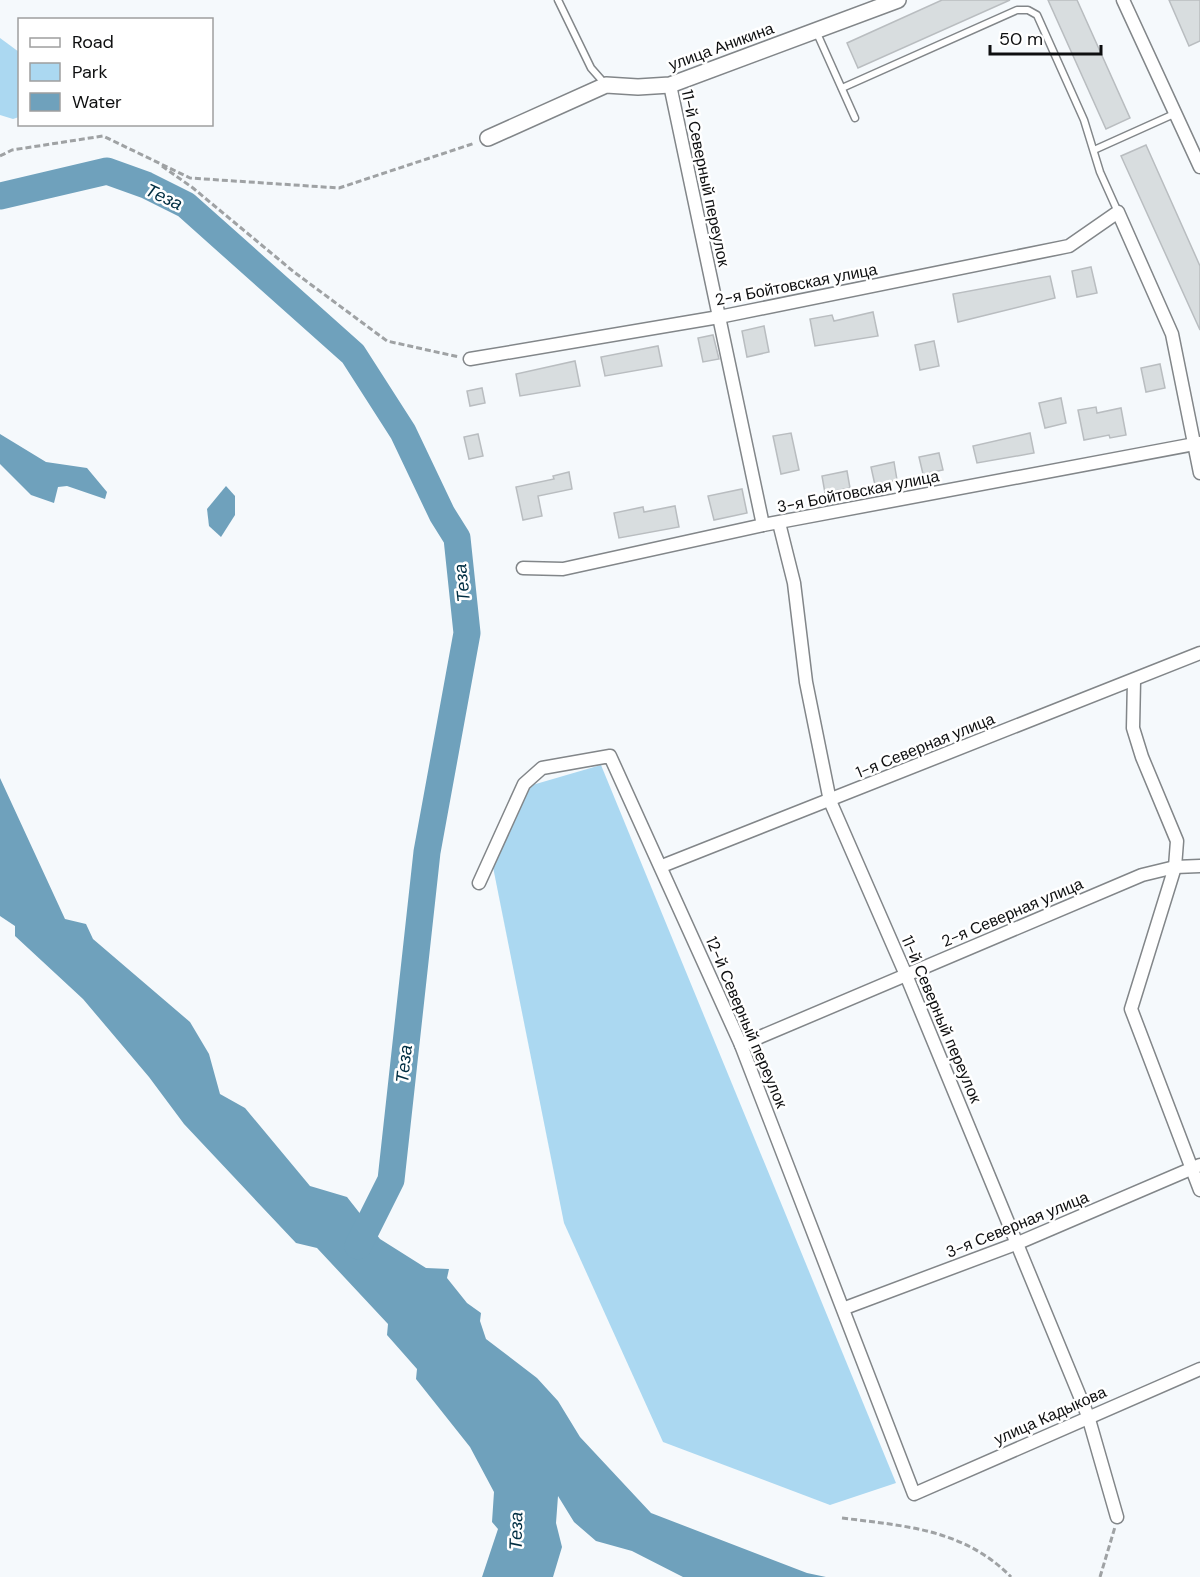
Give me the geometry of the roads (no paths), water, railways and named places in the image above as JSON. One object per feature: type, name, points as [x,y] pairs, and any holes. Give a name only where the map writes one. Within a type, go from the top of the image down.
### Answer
[{"type":"street","name":"улица Аникина","points":[[488,138],[606,85],[638,87],[670,85],[898,0]]},
{"type":"street","points":[[1123,0],[1200,167]]},
{"type":"street","name":"11-й Северный переулок","points":[[670,85],[763,525]]},
{"type":"street","points":[[1118,212],[1172,334],[1197,444],[1200,473]]},
{"type":"street","name":"2-я Бойтовская улица","points":[[470,359],[719,317],[1069,246],[1118,212]]},
{"type":"street","name":"3-я Бойтовская улица","points":[[523,568],[563,569],[763,525],[1197,444]]},
{"type":"street","name":"11-й Северный переулок","points":[[779,523],[794,583],[806,682],[830,801],[906,975],[1088,1416],[1117,1517]]},
{"type":"street","name":"1-я Северная улица","points":[[662,866],[1200,652]]},
{"type":"street","points":[[1134,680],[1133,728],[1142,757],[1177,841],[1175,867],[1131,1009],[1196,1167],[1200,1190]]},
{"type":"street","name":"12-й Северный переулок","points":[[479,882],[524,784],[542,768],[610,756],[662,866],[741,1045],[845,1308],[914,1494]]},
{"type":"street","name":"2-я Северная улица","points":[[741,1045],[1142,875],[1175,867],[1200,866]]},
{"type":"street","name":"3-я Северная улица","points":[[845,1308],[1018,1243],[1196,1167]]},
{"type":"street","name":"улица Кадыкова","points":[[914,1494],[1200,1369]]},
{"type":"lane","points":[[558,0],[591,68],[606,85]]},
{"type":"lane","points":[[842,88],[1017,10],[1029,10],[1037,15],[1084,120],[1118,212]]},
{"type":"lane","points":[[816,31],[855,118]]},
{"type":"lane","points":[[1094,150],[1174,114]]},
{"type":"water","points":[[0,434],[46,462],[87,468],[107,492],[105,499],[67,486],[58,487],[54,503],[31,495],[0,464]]},
{"type":"water","points":[[226,486],[235,496],[235,515],[221,537],[209,526],[207,509]]},
{"type":"water","points":[[0,778],[65,919],[86,924],[93,939],[190,1022],[209,1054],[220,1094],[245,1108],[310,1186],[347,1197],[380,1239],[426,1268],[449,1269],[447,1278],[467,1303],[481,1313],[480,1321],[486,1339],[537,1378],[558,1401],[580,1437],[651,1513],[807,1573],[826,1577],[683,1577],[632,1551],[596,1541],[574,1522],[558,1496],[556,1523],[562,1547],[553,1577],[482,1577],[498,1529],[492,1522],[494,1492],[470,1447],[416,1379],[417,1369],[387,1335],[388,1324],[317,1248],[296,1243],[184,1124],[149,1077],[83,999],[15,936],[15,926],[0,916]]},
{"type":"waterway","name":"Теза","points":[[0,196],[107,171],[146,185],[186,205],[353,354],[403,432],[442,514],[457,538],[467,633],[427,852],[391,1180],[358,1246]]}]
